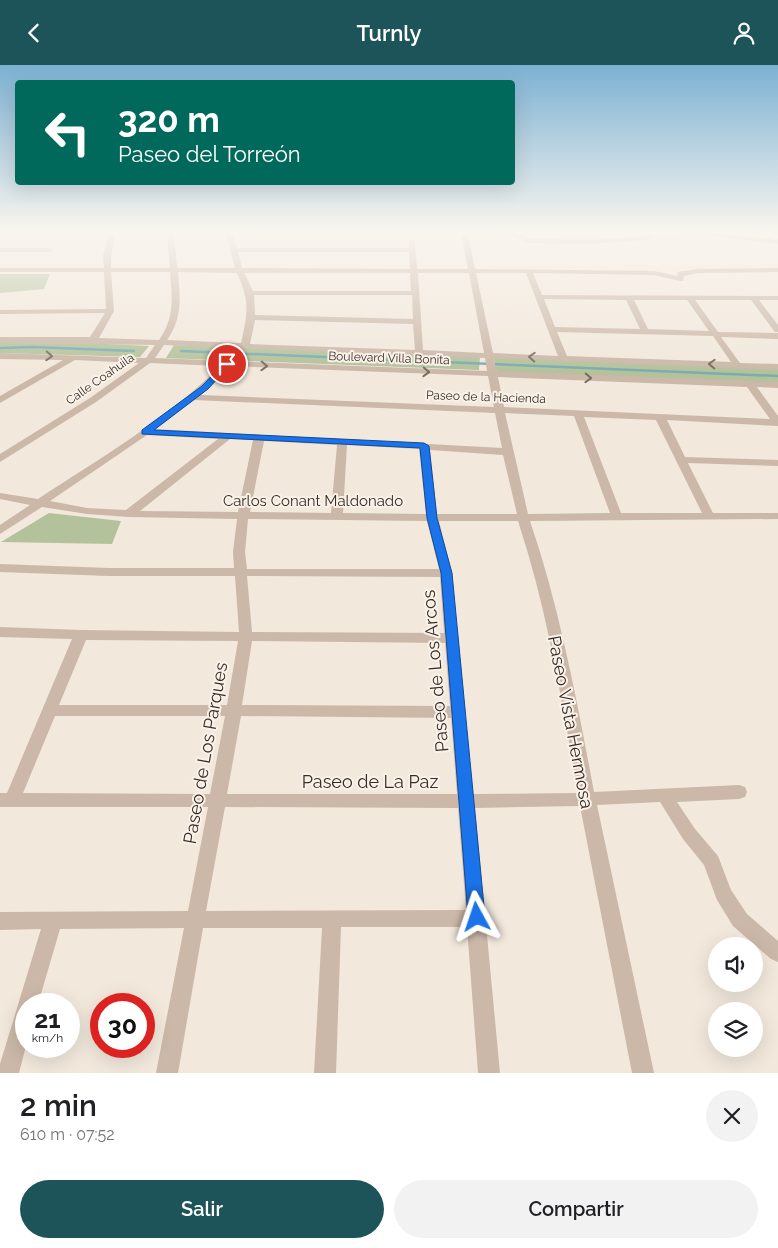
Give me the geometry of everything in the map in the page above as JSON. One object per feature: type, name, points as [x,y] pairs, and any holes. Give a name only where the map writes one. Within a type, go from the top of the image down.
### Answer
[{"type":"street","points":[[93,340],[110,311],[108,278]]},
{"type":"street","name":"Calle Coahuila","points":[[0,459],[93,400],[149,360],[170,330],[177,306],[174,278]]},
{"type":"street","points":[[243,278],[250,293],[251,317],[245,346]]},
{"type":"street","points":[[415,278],[419,352]]},
{"type":"street","points":[[474,278],[489,356]]},
{"type":"street","points":[[532,278],[563,358]]},
{"type":"street","points":[[657,278],[687,288],[698,297],[778,298]]},
{"type":"street","points":[[683,278],[715,334],[737,365]]},
{"type":"street","points":[[539,297],[628,297],[687,288]]},
{"type":"street","points":[[250,293],[416,293]]},
{"type":"street","points":[[628,297],[645,332]]},
{"type":"street","points":[[752,298],[778,330]]},
{"type":"street","points":[[0,312],[110,311]]},
{"type":"street","points":[[251,317],[417,323]]},
{"type":"street","points":[[551,329],[778,336]]},
{"type":"street","name":"Boulevard Villa Bonita","points":[[0,341],[93,340],[778,367]]},
{"type":"street","name":"Boulevard Villa Bonita","points":[[0,356],[149,360],[778,385]]},
{"type":"street","name":"Paseo Vista Hermosa","points":[[489,356],[523,517],[539,565],[567,688],[586,798],[643,1073]]},
{"type":"street","points":[[0,400],[72,358]]},
{"type":"street","points":[[0,530],[145,432],[192,397],[218,375],[227,364]]},
{"type":"street","points":[[750,384],[778,422]]},
{"type":"street","points":[[0,389],[19,390]]},
{"type":"street","name":"Paseo de la Hacienda","points":[[192,397],[778,422]]},
{"type":"street","points":[[578,414],[617,517]]},
{"type":"street","points":[[660,417],[709,516]]},
{"type":"street","points":[[145,432],[508,452]]},
{"type":"street","points":[[129,514],[227,437]]},
{"type":"street","name":"Paseo de Los Parques","points":[[167,1073],[234,711],[246,636],[240,552],[242,516],[259,438]]},
{"type":"street","points":[[337,516],[342,442]]},
{"type":"street","name":"Paseo de Los Arcos","points":[[424,446],[432,518],[446,573],[489,1073]]},
{"type":"street","points":[[681,459],[778,463]]},
{"type":"street","name":"Carlos Conant Maldonado","points":[[0,496],[87,511],[129,514],[432,518],[778,516]]},
{"type":"street","points":[[0,568],[109,572],[446,573]]},
{"type":"street","points":[[0,631],[81,635],[452,637]]},
{"type":"street","points":[[6,800],[49,710],[81,635]]},
{"type":"street","points":[[49,710],[459,712]]},
{"type":"street","name":"Paseo de La Paz","points":[[6,800],[467,801],[739,792]]},
{"type":"street","points":[[664,795],[689,834],[712,861],[723,894],[740,920],[778,953]]},
{"type":"street","points":[[0,921],[477,917]]},
{"type":"street","points":[[325,1073],[332,919]]},
{"type":"street","points":[[31,993],[53,921]]},
{"type":"street","points":[[8,1073],[15,1048]]},
{"type":"green space","points":[[0,278],[48,278],[44,289],[0,293]]},
{"type":"green space","points":[[42,341],[149,346],[140,357],[0,353],[0,342]]},
{"type":"green space","points":[[174,345],[480,357],[479,370],[166,358]]},
{"type":"green space","points":[[494,357],[778,369],[778,383],[499,372],[495,370]]},
{"type":"green space","points":[[49,513],[121,521],[112,544],[1,542]]},
{"type":"waterway","points":[[0,348],[33,347],[134,351]]},
{"type":"waterway","points":[[181,351],[778,376]]},
{"type":"route","points":[[227,364],[205,387],[145,432],[424,446],[432,518],[446,573],[477,917]]}]
